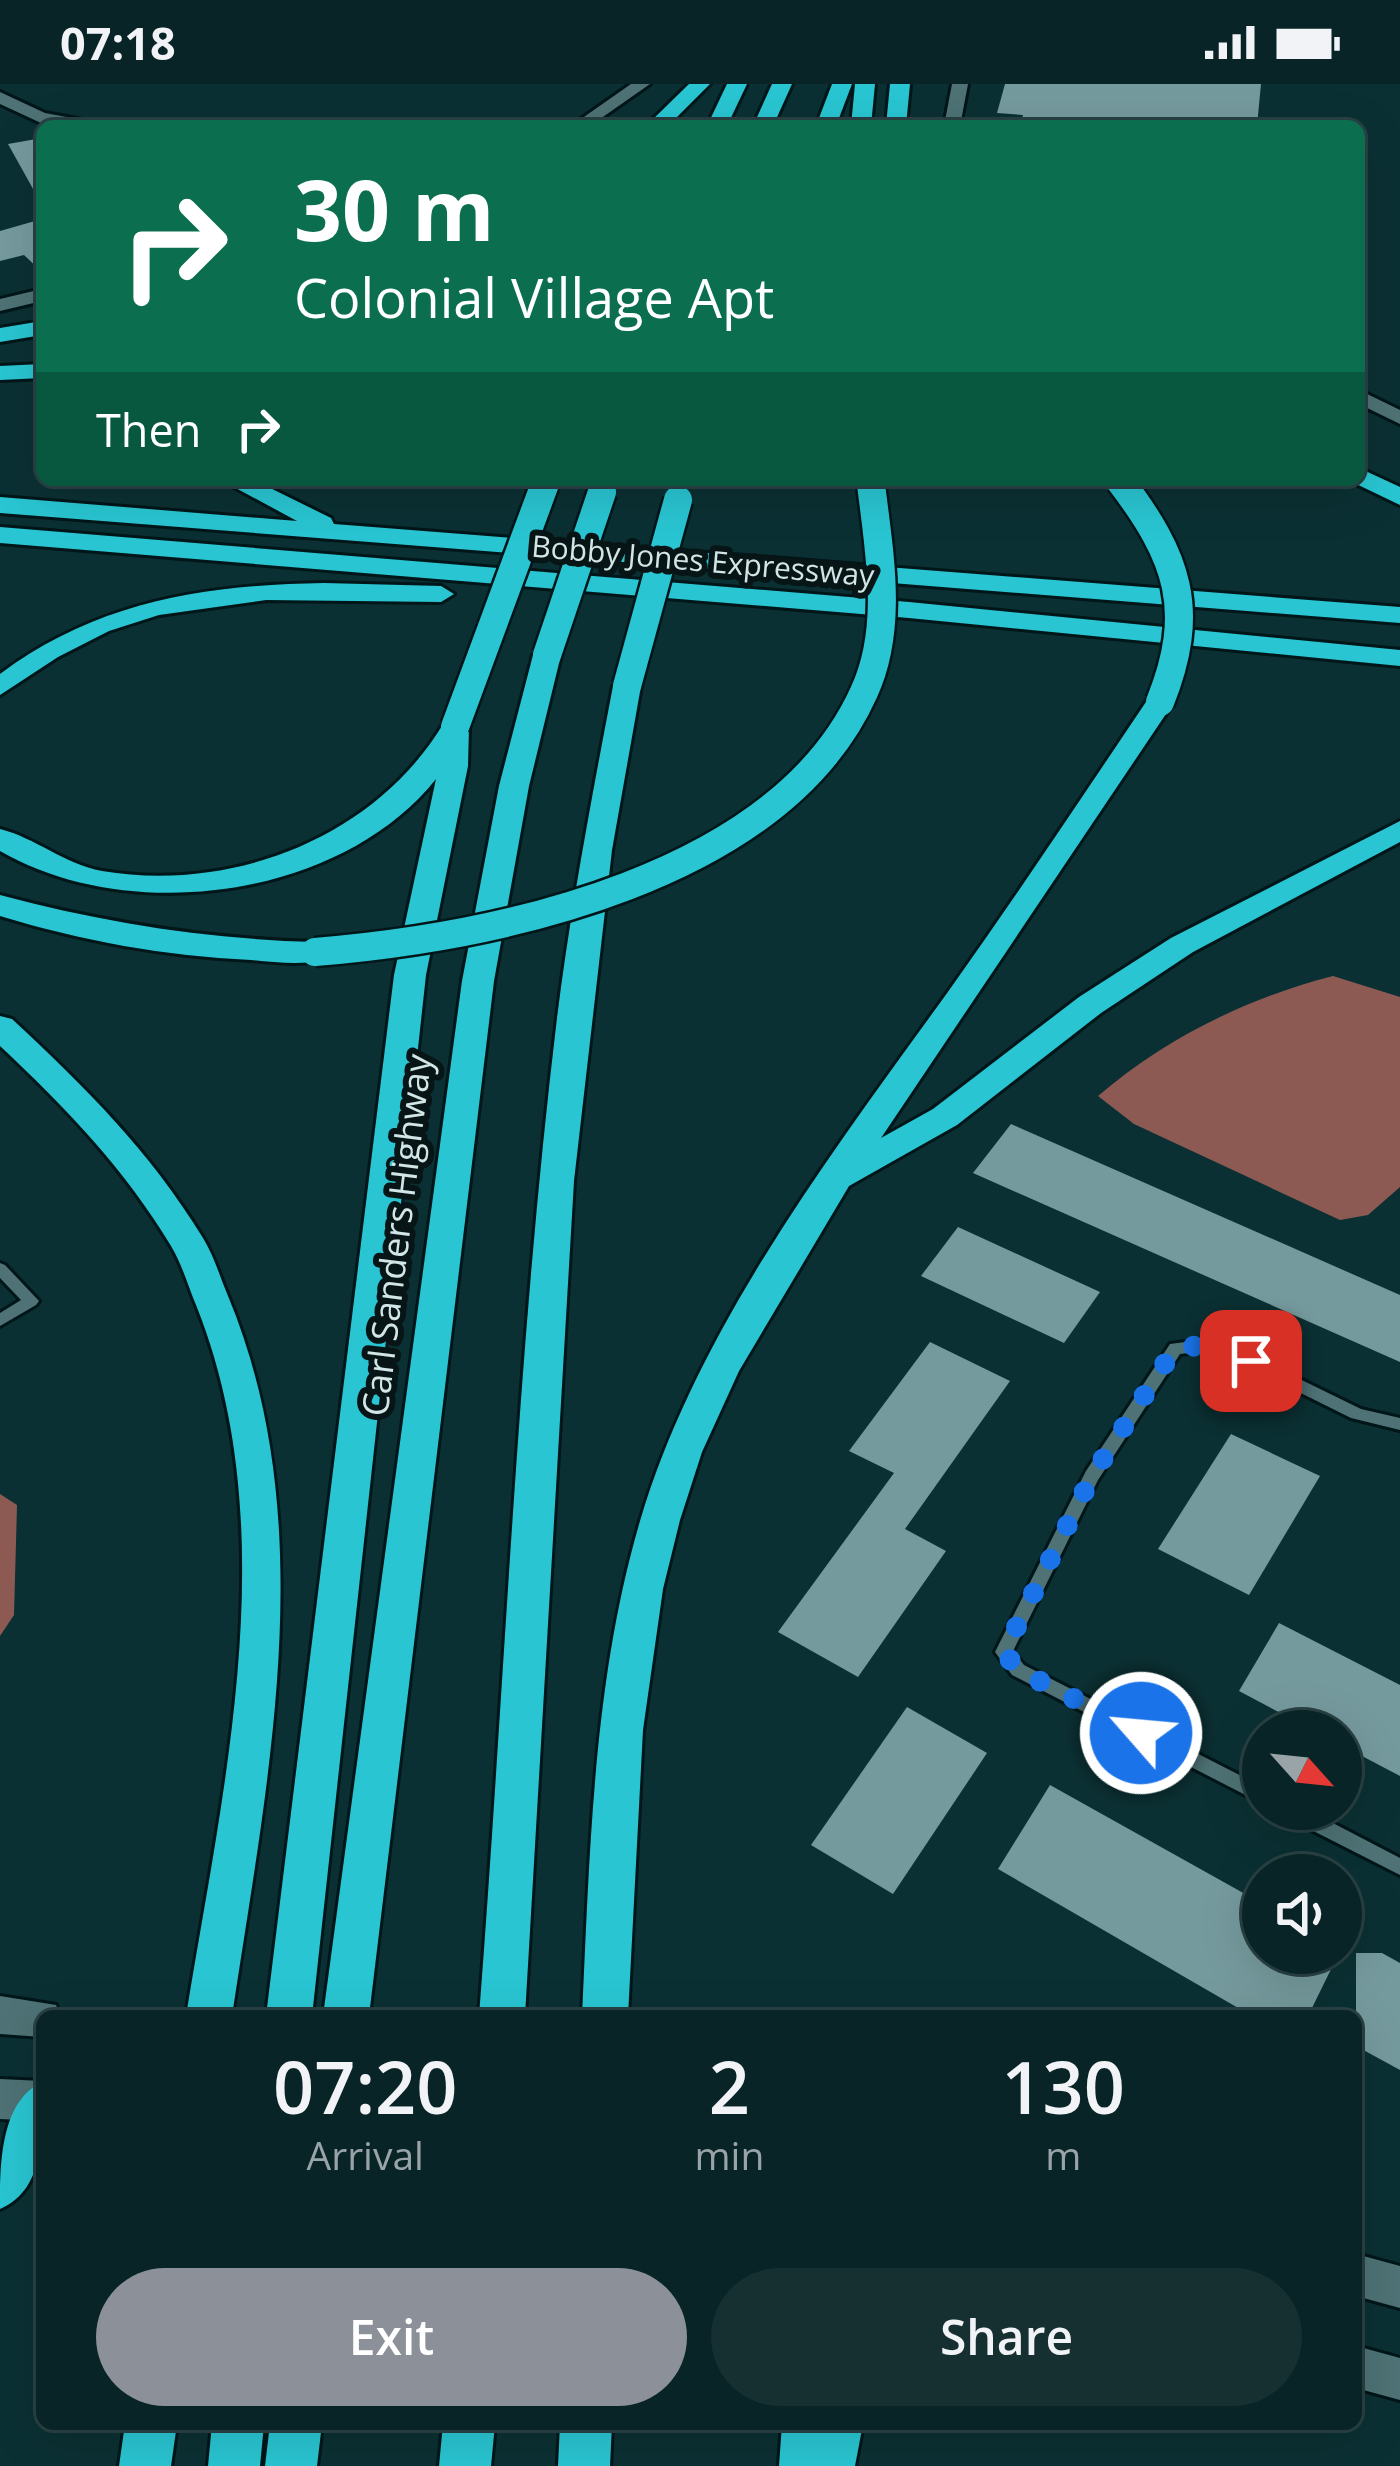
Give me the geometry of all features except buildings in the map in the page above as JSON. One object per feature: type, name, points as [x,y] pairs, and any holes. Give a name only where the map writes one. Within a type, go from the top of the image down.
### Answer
[{"type":"highway","points":[[662,120],[700,84]]},
{"type":"highway","points":[[720,120],[737,84]]},
{"type":"highway","points":[[767,120],[782,84]]},
{"type":"highway","points":[[828,120],[842,84]]},
{"type":"highway","points":[[862,120],[865,84]]},
{"type":"highway","points":[[897,120],[901,84]]},
{"type":"highway","points":[[0,335],[36,329]]},
{"type":"highway","points":[[0,374],[36,371]]},
{"type":"highway","points":[[1365,479],[1400,497]]},
{"type":"highway","points":[[246,486],[332,529]]},
{"type":"highway","points":[[0,838],[54,867],[107,881],[176,884],[252,872],[317,850],[384,813],[420,780],[455,727],[544,486]]},
{"type":"highway","name":"Carl Sanders Highway","points":[[347,2010],[474,1003],[514,786],[547,656],[604,486]]},
{"type":"highway","points":[[0,905],[77,929],[178,946],[316,952],[485,931],[575,906],[674,866],[787,793],[830,746],[862,697],[881,632],[871,486]]},
{"type":"highway","points":[[604,2010],[621,1723],[632,1636],[682,1453],[722,1362],[834,1181],[1160,702],[1178,657],[1180,596],[1162,538],[1123,486]]},
{"type":"highway","points":[[502,2010],[560,1148],[580,952],[627,686],[682,490]]},
{"type":"highway","name":"Bobby Jones Expressway","points":[[9,505],[1400,615]]},
{"type":"highway","name":"Bobby Jones Expressway","points":[[0,535],[1400,658]]},
{"type":"highway","points":[[0,550],[212,552]]},
{"type":"highway","points":[[0,688],[40,656],[89,629],[167,603],[246,590],[361,591],[980,620]]},
{"type":"highway","points":[[291,2010],[410,975],[453,766],[455,727]]},
{"type":"highway","points":[[834,1181],[945,1117],[1090,1005],[1182,945],[1400,830]]},
{"type":"highway","points":[[0,1028],[124,1150],[173,1220],[220,1313],[248,1400],[260,1481],[262,1617],[210,2010]]},
{"type":"highway","points":[[0,2185],[36,2115]]},
{"type":"highway","points":[[145,2466],[150,2430]]},
{"type":"highway","points":[[234,2466],[237,2430]]},
{"type":"highway","points":[[291,2466],[295,2430]]},
{"type":"highway","points":[[466,2466],[469,2430]]},
{"type":"highway","points":[[584,2466],[586,2430]]},
{"type":"highway","points":[[805,2466],[808,2430]]},
{"type":"highway","points":[[829,2466],[836,2430]]},
{"type":"street","points":[[18,84],[0,94],[29,114],[52,120]]},
{"type":"street","points":[[588,120],[641,84]]},
{"type":"street","points":[[953,120],[960,84]]},
{"type":"street","points":[[0,305],[36,296]]},
{"type":"street","points":[[1365,399],[1400,418]]},
{"type":"street","points":[[0,2015],[36,2018]]},
{"type":"street","points":[[0,2099],[36,2102]]},
{"type":"street","points":[[1362,2277],[1400,2287]]},
{"type":"street","points":[[1362,2369],[1400,2379]]},
{"type":"lane","points":[[0,1270],[31,1301],[0,1320]]},
{"type":"lane","points":[[1242,1785],[1018,1670],[1004,1652],[1092,1476],[1175,1348],[1216,1344],[1357,1414],[1400,1424]]},
{"type":"lane","points":[[1329,1830],[1400,1867]]},
{"type":"shaded area","points":[[1333,976],[1400,997],[1400,1187],[1368,1215],[1340,1220],[1134,1124],[1098,1096],[1151,1056],[1209,1022]]},
{"type":"shaded area","points":[[0,1494],[17,1505],[14,1615],[0,1636]]},
{"type":"route","points":[[1141,1733],[1018,1670],[1004,1652],[1092,1476],[1175,1348],[1216,1344],[1251,1361]]}]
